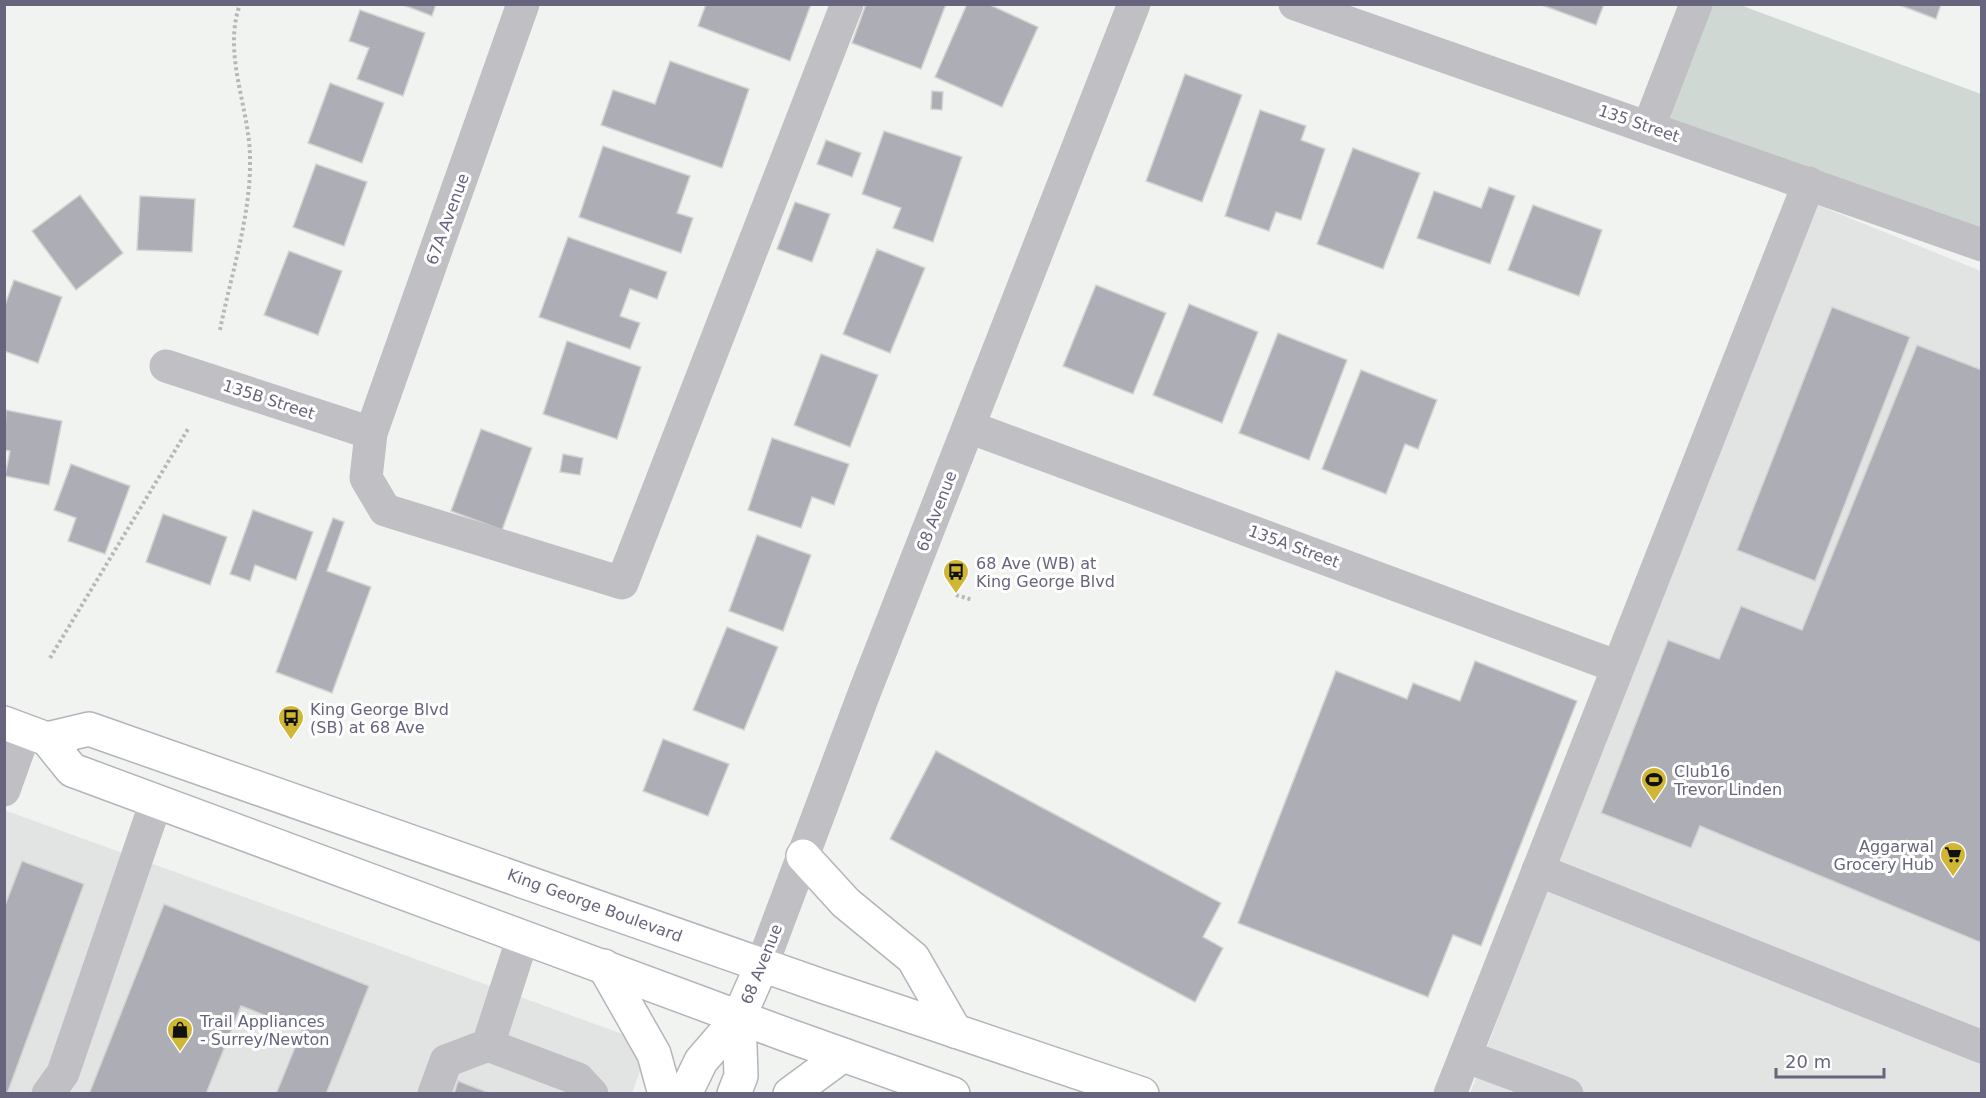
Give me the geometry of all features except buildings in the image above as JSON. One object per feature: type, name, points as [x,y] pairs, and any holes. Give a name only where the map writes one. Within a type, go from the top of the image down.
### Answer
[{"type":"main road","name":"King George Boulevard","points":[[26,731],[89,729],[955,1032],[1142,1094]]},
{"type":"main road","points":[[26,731],[72,770],[953,1094]]},
{"type":"main road","points":[[803,856],[846,903],[913,958],[955,1032]]},
{"type":"main road","name":"68 Avenue","points":[[685,1094],[701,1061],[739,1017],[762,964]]},
{"type":"main road","points":[[604,966],[654,1054],[665,1094]]},
{"type":"main road","name":"68 Avenue","points":[[734,1094],[741,1076],[739,1017]]},
{"type":"main road","points":[[790,1094],[843,1055]]},
{"type":"street","name":"67A Avenue","points":[[523,4],[371,433],[366,478],[385,510],[622,583],[847,4]]},
{"type":"street","name":"68 Avenue","points":[[762,964],[1134,4]]},
{"type":"street","name":"135 Street","points":[[1295,4],[1982,245]]},
{"type":"street","points":[[1648,126],[1696,4]]},
{"type":"street","points":[[1450,1094],[1809,183]]},
{"type":"street","name":"135B Street","points":[[166,366],[371,433]]},
{"type":"street","name":"135A Street","points":[[969,427],[1618,667]]},
{"type":"street","points":[[4,790],[26,731]]},
{"type":"street","points":[[48,1094],[63,1073],[156,802]]},
{"type":"street","points":[[1538,870],[1982,1047]]},
{"type":"street","points":[[488,1045],[523,937]]},
{"type":"street","points":[[434,1094],[446,1061],[488,1045],[578,1079],[592,1094]]},
{"type":"street","points":[[1465,1056],[1567,1094]]},
{"type":"path","points":[[220,330],[244,222],[250,158],[234,54],[240,4]]},
{"type":"path","points":[[50,658],[188,429]]},
{"type":"path","points":[[956,595],[973,600]]},
{"type":"shaded area","points":[[1708,5],[1740,5],[1981,94],[1981,231],[1665,117]]},
{"type":"shaded area","points":[[1800,198],[1981,271],[1981,1093],[1470,1094]]},
{"type":"shaded area","points":[[4,810],[650,1044],[632,1093],[5,1093]]},
{"type":"place","name":"68 Ave (WB) at King George Blvd","points":[[956,595]]},
{"type":"place","name":"King George Blvd (SB) at 68 Ave","points":[[291,741]]},
{"type":"place","name":"Club16 Trevor Linden","points":[[1654,803]]},
{"type":"place","name":"Aggarwal Grocery Hub","points":[[1953,878]]},
{"type":"place","name":"Trail Appliances - Surrey/Newton","points":[[180,1053]]}]
